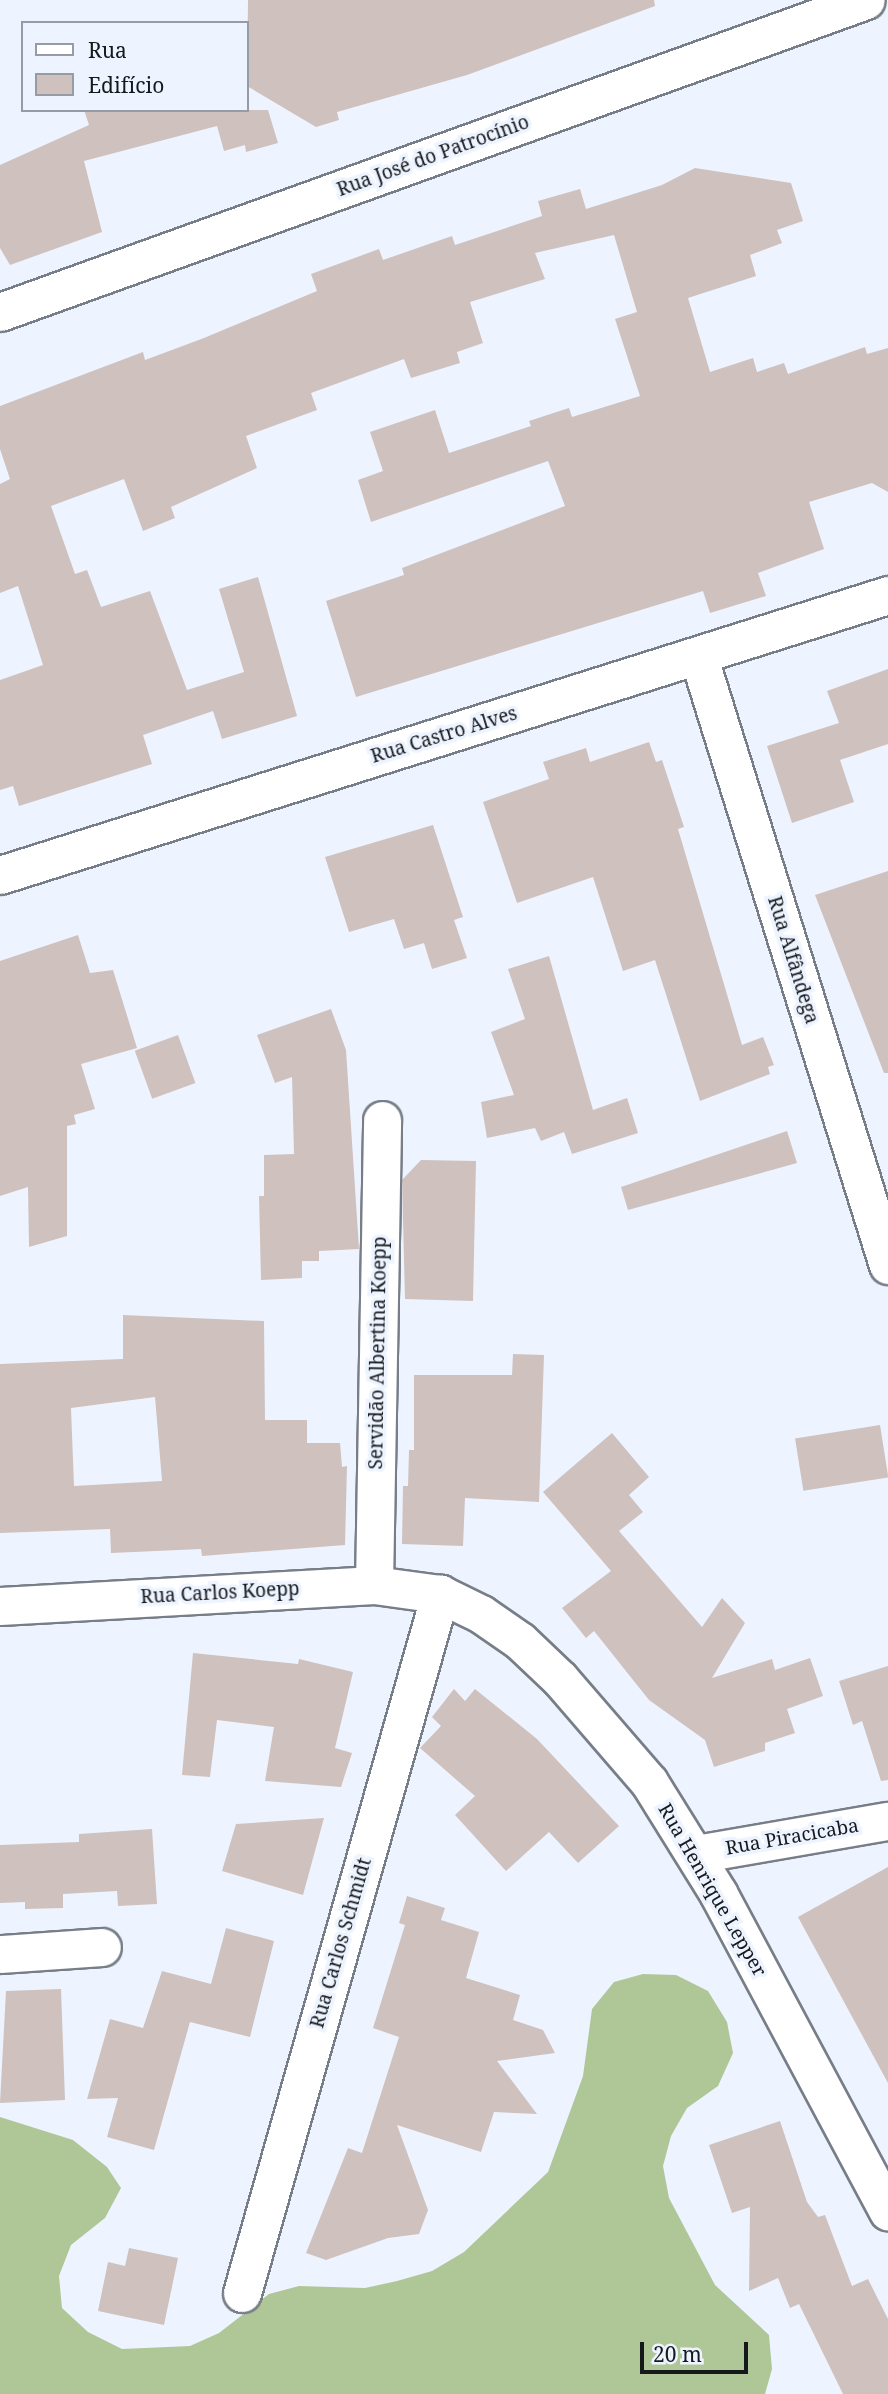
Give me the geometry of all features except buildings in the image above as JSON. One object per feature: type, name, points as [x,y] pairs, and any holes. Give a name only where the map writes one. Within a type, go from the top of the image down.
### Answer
[{"type":"street","name":"Rua José do Patrocínio","points":[[0,312],[866,0]]},
{"type":"street","name":"Rua Castro Alves","points":[[0,875],[888,595]]},
{"type":"street","name":"Rua Alfândega","points":[[698,655],[888,1265]]},
{"type":"street","name":"Servidão Albertina Koepp","points":[[374,1585],[382,1121]]},
{"type":"street","name":"Rua Carlos Koepp","points":[[0,1606],[374,1585],[440,1594]]},
{"type":"street","name":"Rua Henrique Lepper","points":[[440,1594],[520,1641],[585,1706],[649,1782],[696,1854],[883,2191]]},
{"type":"street","name":"Rua Carlos Schmidt","points":[[242,2293],[440,1594]]},
{"type":"street","name":"Rua Piracicaba","points":[[696,1854],[888,1821]]},
{"type":"street","points":[[0,1954],[102,1947]]},
{"type":"green space","points":[[643,1974],[676,1975],[708,1991],[727,2022],[733,2053],[718,2086],[687,2108],[671,2136],[663,2166],[669,2198],[715,2285],[769,2335],[772,2369],[765,2394],[0,2394],[0,2117],[73,2140],[107,2167],[121,2188],[105,2218],[71,2245],[59,2276],[62,2308],[88,2332],[122,2349],[190,2346],[219,2333],[269,2294],[299,2286],[365,2288],[432,2271],[464,2252],[548,2172],[583,2076],[592,2009],[614,1982]]}]
